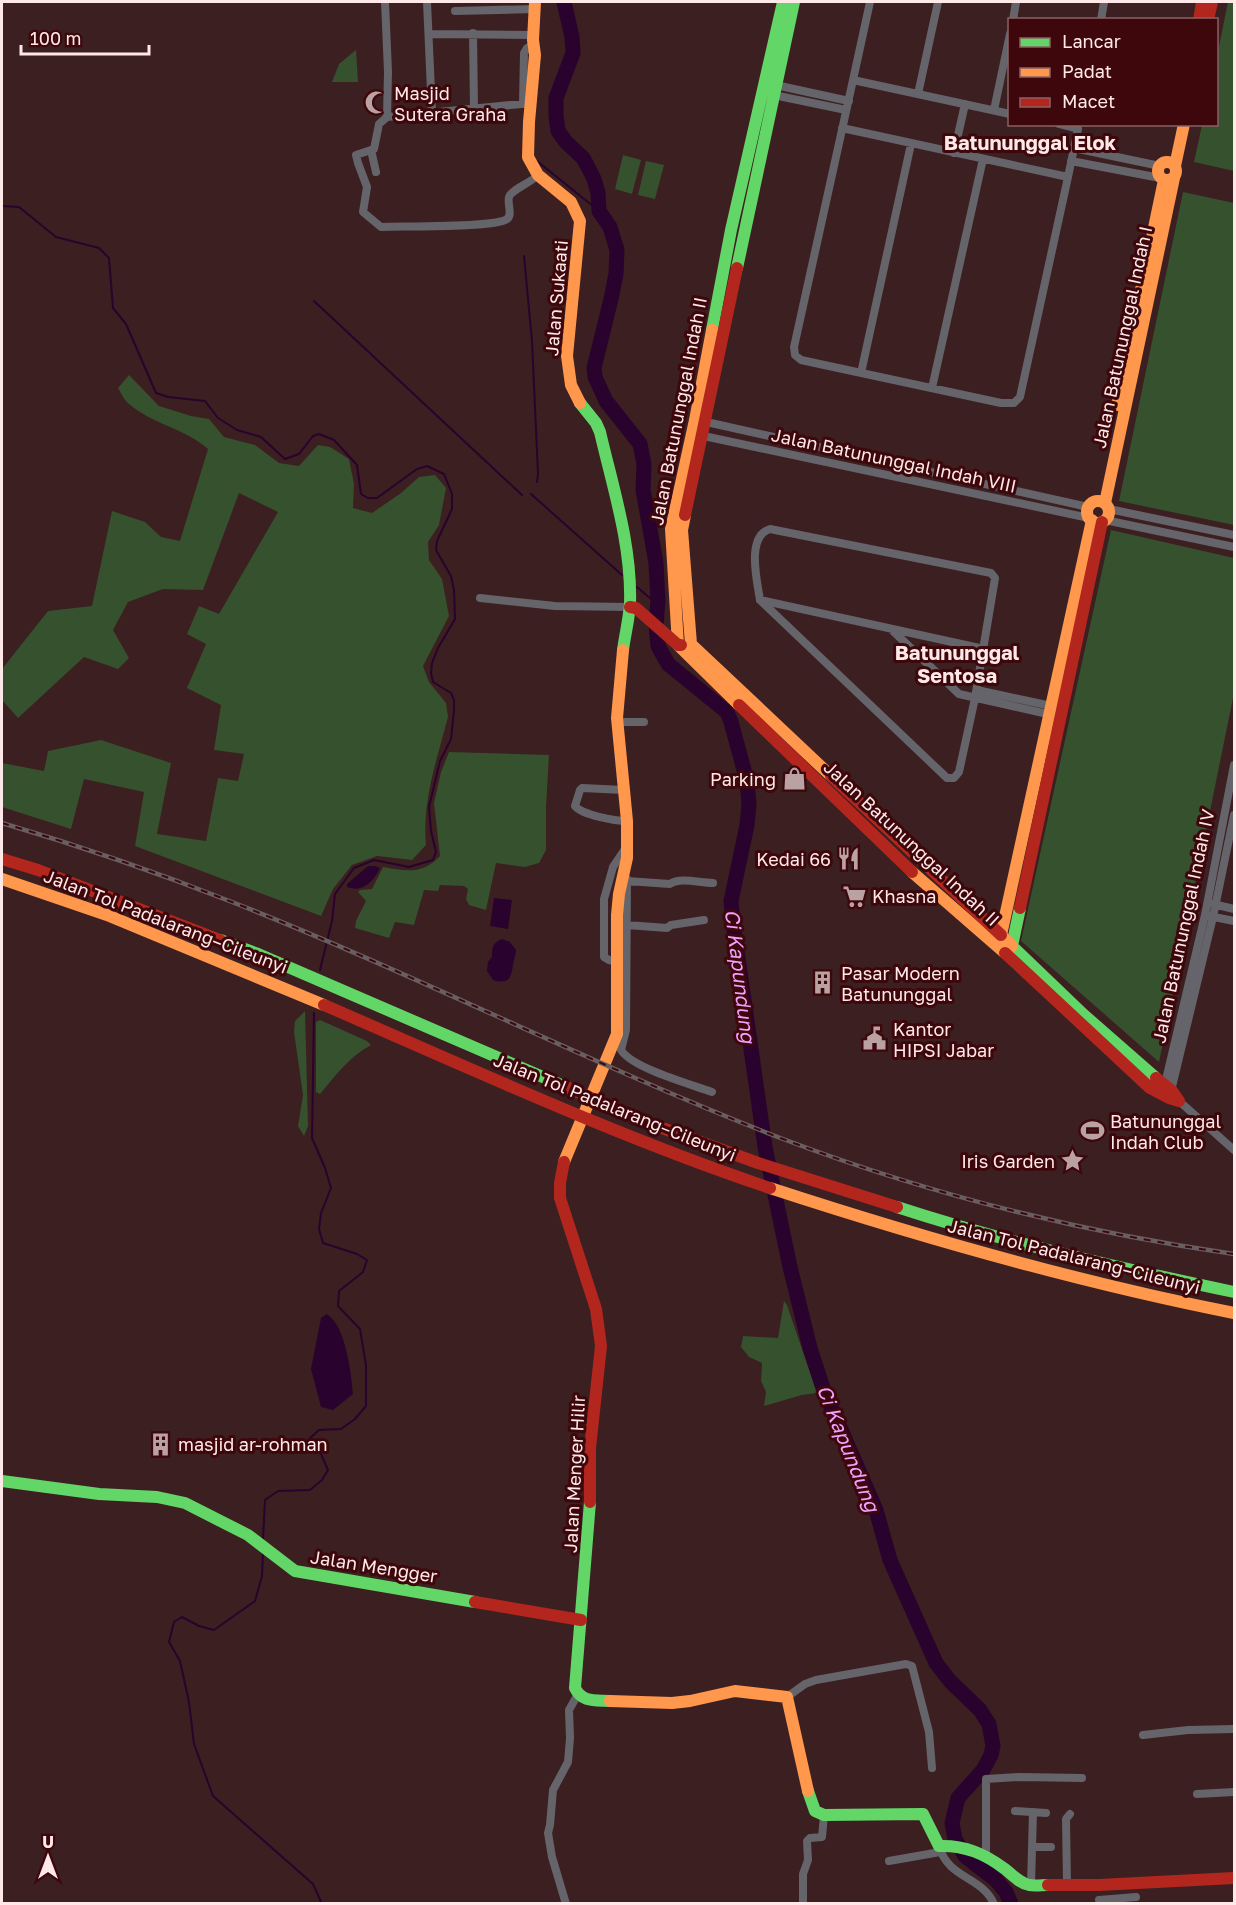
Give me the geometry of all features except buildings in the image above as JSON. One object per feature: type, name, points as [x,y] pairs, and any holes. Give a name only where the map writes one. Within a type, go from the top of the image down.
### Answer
[{"type":"main road","name":"Jalan Batununggal Indah II","points":[[770,89],[783,2]]},
{"type":"main road","name":"Jalan Batununggal Indah II","points":[[794,2],[731,231],[697,435],[682,530],[691,644],[1004,945]]},
{"type":"main road","points":[[1199,18],[1203,2]]},
{"type":"main road","points":[[1208,18],[1212,2]]},
{"type":"main road","points":[[535,5],[533,40],[535,55],[524,104],[529,122],[528,155],[538,175]]},
{"type":"main road","name":"Jalan Batununggal Indah I","points":[[1004,945],[1099,513],[1176,126]]},
{"type":"main road","name":"Jalan Batununggal Indah I","points":[[1167,171],[1183,126]]},
{"type":"main road","name":"Jalan Sukaati","points":[[538,175],[567,197],[580,221],[567,356],[568,376],[578,402],[594,420],[600,432],[625,538],[630,574],[633,608],[621,659],[617,722],[627,821]]},
{"type":"main road","name":"Jalan Batununggal Indah II","points":[[697,435],[671,529],[678,645],[891,852],[1004,945]]},
{"type":"main road","points":[[633,608],[678,645],[691,644]]},
{"type":"main road","name":"Jalan Menger Hilir","points":[[578,1694],[575,1683],[591,1510],[590,1448],[601,1346],[596,1309],[565,1217],[560,1198],[560,1183],[570,1145],[617,1034],[617,915],[627,852],[627,821]]},
{"type":"main road","name":"Jalan Tol Padalarang–Cileunyi","points":[[2,859],[38,870],[258,954],[643,1121],[758,1162],[946,1224],[1089,1261],[1234,1292]]},
{"type":"main road","name":"Jalan Tol Padalarang–Cileunyi","points":[[2,879],[105,913],[283,986],[648,1144],[760,1184],[942,1242],[1078,1278],[1234,1313]]},
{"type":"main road","points":[[1004,945],[1169,1094]]},
{"type":"main road","name":"Jalan Mengger","points":[[2,1481],[99,1494],[170,1498],[202,1510],[248,1534],[295,1571],[581,1620]]},
{"type":"main road","points":[[578,1694],[587,1700],[672,1702],[690,1701],[735,1691],[787,1696],[808,1793],[814,1810],[824,1815],[921,1814],[926,1817],[932,1838],[942,1848],[970,1848],[1006,1869],[1020,1881],[1031,1885],[1099,1886],[1234,1878]]},
{"type":"street","points":[[385,2],[387,117]]},
{"type":"street","points":[[427,2],[432,113]]},
{"type":"street","points":[[870,2],[794,347],[795,355],[801,360],[1014,404],[1020,397],[1079,127]]},
{"type":"street","points":[[918,94],[938,2]]},
{"type":"street","points":[[1012,18],[1016,2]]},
{"type":"street","points":[[1101,18],[1104,2]]},
{"type":"street","points":[[455,11],[535,5]]},
{"type":"street","points":[[429,34],[473,33],[533,40]]},
{"type":"street","points":[[473,33],[474,109]]},
{"type":"street","points":[[994,110],[1008,44]]},
{"type":"street","points":[[853,80],[1008,114]]},
{"type":"street","points":[[770,89],[848,106]]},
{"type":"street","points":[[376,172],[372,149],[379,123],[387,117],[524,104]]},
{"type":"street","points":[[954,153],[964,104]]},
{"type":"street","points":[[842,128],[1068,177]]},
{"type":"street","points":[[861,373],[911,144]]},
{"type":"street","points":[[1074,148],[1167,171]]},
{"type":"street","points":[[372,149],[356,155],[367,187],[363,212],[381,227],[470,225],[501,221],[510,215],[509,196],[538,175]]},
{"type":"street","points":[[932,388],[983,159]]},
{"type":"street","points":[[1071,161],[1167,171]]},
{"type":"street","name":"Jalan Batununggal Indah VIII","points":[[700,421],[1099,513],[1234,548]]},
{"type":"street","name":"Jalan Batununggal Indah VIII","points":[[697,435],[1099,513],[1234,535]]},
{"type":"street","points":[[770,529],[990,573],[995,578],[995,585],[984,649],[959,772],[954,778],[946,778],[760,600],[755,562],[758,538],[764,531],[770,529]]},
{"type":"street","points":[[480,598],[555,606],[633,608]]},
{"type":"street","points":[[760,600],[984,649]]},
{"type":"street","points":[[892,630],[959,694],[976,694],[1056,711]]},
{"type":"street","points":[[617,722],[644,722]]},
{"type":"street","name":"Jalan Batununggal Indah IV","points":[[1169,1094],[1209,916],[1234,765]]},
{"type":"street","points":[[624,790],[582,788],[575,806],[579,811],[610,820],[627,821]]},
{"type":"street","name":"Jalan Batununggal Indah IV","points":[[1211,904],[1234,815]]},
{"type":"street","points":[[627,852],[626,1030],[621,1050],[625,1057],[641,1066],[712,1092]]},
{"type":"street","points":[[626,963],[604,957],[604,899],[613,867],[627,852]]},
{"type":"street","points":[[627,881],[670,884],[675,880],[687,880],[693,883],[713,883]]},
{"type":"street","points":[[1211,904],[1234,909]]},
{"type":"street","points":[[1209,916],[1234,921]]},
{"type":"street","points":[[627,926],[667,928],[671,925],[704,920]]},
{"type":"street","points":[[1169,1094],[1234,1150]]},
{"type":"street","points":[[787,1696],[805,1684],[816,1680],[910,1665],[929,1732],[932,1768]]},
{"type":"street","points":[[566,1904],[552,1857],[548,1833],[553,1790],[568,1762],[569,1710],[578,1694]]},
{"type":"street","points":[[1143,1735],[1188,1730],[1234,1730]]},
{"type":"street","points":[[986,1856],[986,1779],[1020,1776],[1082,1778]]},
{"type":"street","points":[[1197,1794],[1234,1792]]},
{"type":"street","points":[[1015,1811],[1047,1812]]},
{"type":"street","points":[[1031,1885],[1033,1812]]},
{"type":"street","points":[[1067,1885],[1066,1819],[1070,1814]]},
{"type":"street","points":[[803,1904],[803,1874],[808,1860],[807,1841],[810,1838],[822,1837],[824,1815]]},
{"type":"street","points":[[1032,1847],[1051,1847]]},
{"type":"street","points":[[889,1861],[942,1848],[956,1872],[985,1889],[994,1904]]},
{"type":"street","points":[[1099,1886],[1099,1902],[1136,1898]]},
{"type":"green space","points":[[1228,2],[1234,2],[1234,171],[1194,162],[1202,126],[1218,126],[1218,51]]},
{"type":"green space","points":[[356,50],[358,82],[332,82],[339,64]]},
{"type":"green space","points":[[623,155],[641,160],[632,194],[615,189]]},
{"type":"green space","points":[[646,161],[664,165],[655,199],[638,195]]},
{"type":"green space","points":[[1183,192],[1234,203],[1234,525],[1119,501]]},
{"type":"green space","points":[[129,375],[159,406],[209,419],[224,437],[255,445],[279,463],[299,466],[318,445],[330,447],[349,459],[354,484],[353,508],[372,513],[419,477],[435,475],[446,488],[439,525],[428,542],[429,560],[442,579],[449,616],[423,666],[429,682],[446,703],[448,717],[428,796],[426,845],[412,860],[377,856],[352,865],[333,889],[321,916],[135,846],[144,792],[84,779],[71,829],[2,807],[2,763],[44,771],[48,751],[101,740],[171,763],[157,834],[206,841],[218,778],[238,781],[244,754],[214,750],[221,705],[187,688],[206,644],[187,634],[199,606],[219,614],[278,512],[239,493],[203,590],[163,589],[128,602],[113,630],[129,658],[118,669],[84,657],[18,718],[2,700],[2,669],[48,611],[92,606],[112,511],[145,522],[161,537],[180,541],[208,449],[190,436],[148,417],[127,402],[118,388]]},
{"type":"green space","points":[[1111,530],[1234,558],[1234,693],[1159,1062],[1021,941]]},
{"type":"green space","points":[[449,752],[549,755],[546,850],[539,863],[525,867],[496,863],[486,910],[469,905],[466,899],[468,889],[464,886],[440,885],[438,891],[424,890],[414,925],[395,922],[389,938],[355,928],[366,901],[358,892],[372,889],[383,867],[420,869],[440,856],[434,803],[441,772]]},
{"type":"green space","points":[[305,1011],[308,1126],[304,1136],[298,1126],[303,1095],[294,1032],[295,1021]]},
{"type":"green space","points":[[320,1020],[367,1041],[371,1045],[349,1061],[320,1094],[316,1092],[316,1022]]},
{"type":"green space","points":[[784,1301],[817,1393],[764,1406],[766,1392],[761,1381],[762,1363],[749,1357],[741,1347],[743,1336],[778,1338]]},
{"type":"shaded area","points":[[368,866],[380,868],[371,882],[358,889],[347,887],[347,884]]},
{"type":"shaded area","points":[[494,898],[512,900],[508,929],[490,926]]},
{"type":"shaded area","points":[[502,939],[510,942],[516,951],[510,977],[508,980],[500,981],[493,980],[487,971],[493,946]]},
{"type":"shaded area","points":[[327,1314],[339,1329],[343,1339],[353,1394],[333,1410],[321,1407],[311,1369],[321,1318]]},
{"type":"waterway","name":"Ci Kapundung","points":[[564,2],[573,53],[556,98],[558,131],[583,158],[594,179],[599,211],[610,227],[617,250],[616,274],[594,368],[595,377],[606,401],[640,444],[644,464],[643,490],[656,563],[658,646],[668,664],[727,712],[747,781],[749,804],[747,825],[731,901],[765,1147],[790,1267],[810,1348],[824,1391],[876,1510],[890,1560],[936,1663],[950,1681],[980,1710],[989,1724],[993,1746],[991,1755],[983,1770],[958,1798],[952,1823],[955,1839],[965,1856],[996,1880],[1006,1892],[1011,1904]]},
{"type":"waterway","points":[[537,161],[599,211]]},
{"type":"waterway","points":[[2,206],[19,207],[56,237],[99,248],[109,258],[113,308],[126,324],[156,393],[168,397],[205,401],[218,418],[237,430],[261,437],[285,459],[299,454],[313,436],[319,434],[334,440],[357,465],[361,494],[368,498],[377,498],[417,469],[427,466],[444,474],[452,494],[452,509],[437,541],[436,550],[451,576],[455,619],[438,648],[431,673],[433,682],[451,693],[454,710],[451,739],[440,761],[429,807],[436,852],[433,860],[409,867],[374,860],[354,868],[335,894],[332,921],[320,970]]},
{"type":"waterway","points":[[524,256],[532,341],[537,482]]},
{"type":"waterway","points":[[314,301],[522,495]]},
{"type":"waterway","points":[[531,494],[622,575]]},
{"type":"waterway","points":[[637,587],[658,605]]},
{"type":"waterway","points":[[263,1539],[265,1500],[278,1491],[310,1490],[322,1480],[328,1470],[310,1438],[319,1430],[341,1429],[355,1419],[366,1406],[366,1365],[360,1329],[338,1306],[339,1291],[363,1272],[367,1260],[357,1254],[323,1243],[319,1229],[321,1213],[331,1188],[312,1138],[314,1013]]},
{"type":"waterway","points":[[263,1551],[262,1576],[255,1601],[214,1630],[199,1626],[182,1617],[174,1622],[169,1642],[180,1661],[189,1702],[194,1744],[213,1796],[313,1884],[322,1904]]},
{"type":"railway","points":[[2,823],[118,860],[232,902],[370,960],[644,1082],[838,1159],[1005,1209],[1119,1234],[1234,1254]]},
{"type":"traffic: fast","points":[[712,330],[731,230],[783,2]]},
{"type":"traffic: fast","points":[[737,268],[794,2]]},
{"type":"traffic: fast","points":[[580,403],[596,423],[600,432],[625,539],[630,604],[623,650]]},
{"type":"traffic: fast","points":[[1020,908],[1012,946],[1084,1015],[1156,1078]]},
{"type":"traffic: fast","points":[[220,940],[258,954],[566,1087]]},
{"type":"traffic: fast","points":[[897,1207],[1022,1243],[1234,1292]]},
{"type":"traffic: fast","points":[[2,1481],[99,1494],[157,1497],[185,1503],[248,1535],[295,1571],[475,1602]]},
{"type":"traffic: fast","points":[[590,1502],[575,1688],[585,1698],[610,1701]]},
{"type":"traffic: fast","points":[[808,1791],[815,1811],[824,1815],[923,1814],[939,1846],[957,1847],[982,1855],[1026,1884],[1048,1885]]},
{"type":"traffic: slow","points":[[535,2],[533,40],[535,55],[528,157],[538,175],[571,202],[580,221],[567,356],[571,385],[580,403]]},
{"type":"traffic: slow","points":[[1175,166],[1184,126]]},
{"type":"traffic: slow","points":[[1167,162],[1175,167],[1176,171],[1171,179],[1167,180],[1159,175],[1158,171],[1163,163],[1167,162]]},
{"type":"traffic: slow","points":[[1105,503],[1174,178]]},
{"type":"traffic: slow","points":[[1117,405],[1164,180]]},
{"type":"traffic: slow","points":[[712,330],[671,529],[678,645],[739,705]]},
{"type":"traffic: slow","points":[[1098,501],[1106,504],[1109,512],[1106,520],[1098,523],[1090,520],[1087,512],[1090,504],[1098,501]]},
{"type":"traffic: slow","points":[[685,515],[682,530],[691,644],[831,776]]},
{"type":"traffic: slow","points":[[1001,935],[1092,520]]},
{"type":"traffic: slow","points":[[564,1162],[617,1034],[617,915],[627,858],[627,821],[617,718],[623,650]]},
{"type":"traffic: slow","points":[[912,872],[1005,953],[1012,946],[1001,935],[999,948]]},
{"type":"traffic: slow","points":[[2,879],[107,915],[324,1005]]},
{"type":"traffic: slow","points":[[770,1188],[1001,1258],[1175,1301],[1234,1313]]},
{"type":"traffic: slow","points":[[610,1701],[672,1703],[735,1691],[787,1697],[808,1791]]},
{"type":"traffic: jam","points":[[1199,18],[1202,2]]},
{"type":"traffic: jam","points":[[1208,18],[1212,2]]},
{"type":"traffic: jam","points":[[685,515],[737,268]]},
{"type":"traffic: jam","points":[[1020,908],[1102,522]]},
{"type":"traffic: jam","points":[[630,607],[636,608],[678,645],[681,645]]},
{"type":"traffic: jam","points":[[739,705],[912,872]]},
{"type":"traffic: jam","points":[[831,776],[1001,935]]},
{"type":"traffic: jam","points":[[2,859],[38,870],[220,940]]},
{"type":"traffic: jam","points":[[1005,953],[1150,1088],[1179,1101],[1172,1091],[1156,1078]]},
{"type":"traffic: jam","points":[[324,1005],[601,1125],[770,1188]]},
{"type":"traffic: jam","points":[[566,1087],[643,1121],[758,1163],[897,1207]]},
{"type":"traffic: jam","points":[[564,1162],[560,1198],[596,1309],[601,1346],[590,1448],[590,1502]]},
{"type":"traffic: jam","points":[[475,1602],[581,1620]]},
{"type":"traffic: jam","points":[[1048,1885],[1099,1885],[1234,1878]]},
{"type":"place","name":"Masjid Sutera Graha","points":[[376,103]]},
{"type":"place","name":"Parking","points":[[794,779]]},
{"type":"place","name":"Kedai 66","points":[[849,859]]},
{"type":"place","name":"Khasna","points":[[854,896]]},
{"type":"place","name":"Pasar Modern Batununggal","points":[[823,983]]},
{"type":"place","name":"Kantor HIPSI Jabar","points":[[875,1039]]},
{"type":"place","name":"Batununggal Indah Club","points":[[1092,1131]]},
{"type":"place","name":"Iris Garden","points":[[1073,1161]]},
{"type":"place","name":"masjid ar-rohman","points":[[160,1444]]},
{"type":"district","name":"Batununggal Elok","points":[[1030,142]]},
{"type":"district","name":"Batununggal Sentosa","points":[[957,664]]}]
